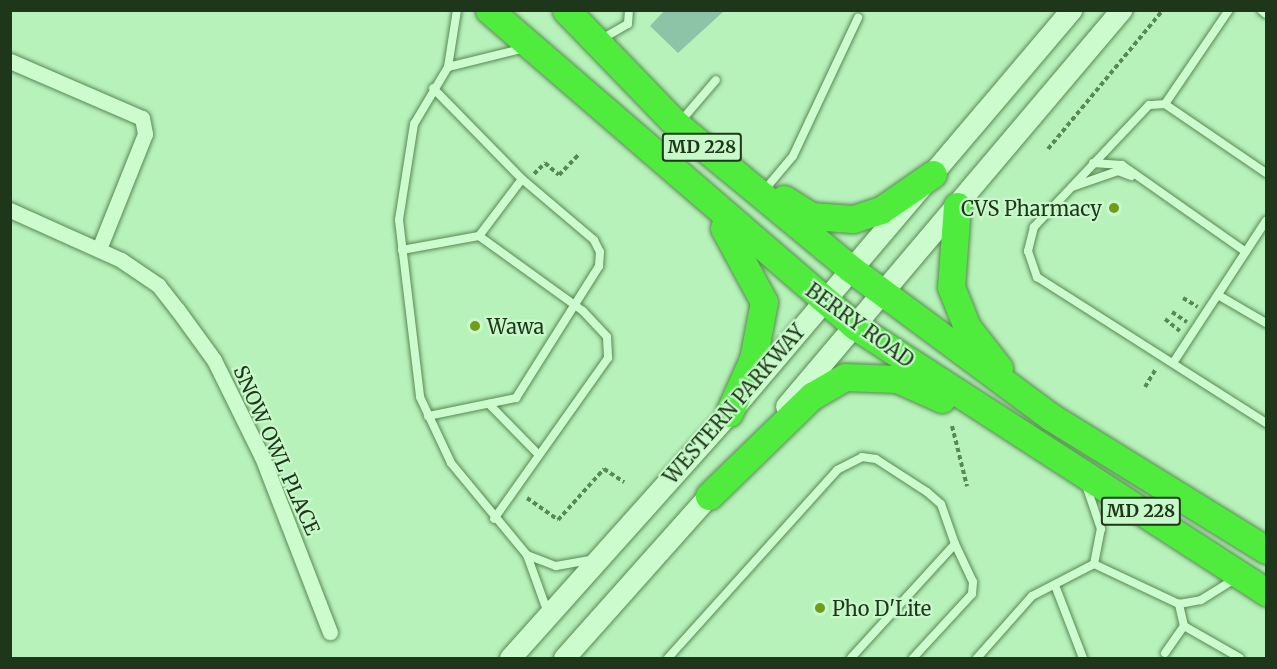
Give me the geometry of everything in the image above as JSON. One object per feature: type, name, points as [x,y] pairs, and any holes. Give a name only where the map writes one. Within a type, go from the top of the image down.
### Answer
[{"type":"highway","name":"BERRY ROAD","points":[[489,10],[529,48],[709,204],[855,326],[1266,592]]},
{"type":"highway","name":"BERRY ROAD","points":[[566,10],[595,43],[677,125],[850,270],[1020,395],[1266,550]]},
{"type":"highway","points":[[712,156],[767,187],[811,216],[853,219],[881,210],[933,174]]},
{"type":"highway","points":[[709,204],[764,302],[753,359],[729,413]]},
{"type":"highway","points":[[957,206],[948,267],[957,308],[1020,395]]},
{"type":"highway","points":[[709,496],[812,396],[845,377],[897,379],[1015,431]]},
{"type":"main road","name":"WESTERN PARKWAY","points":[[510,658],[595,560],[729,413],[1071,10]]},
{"type":"main road","name":"WESTERN PARKWAY","points":[[564,658],[709,496],[1121,10]]},
{"type":"street","points":[[10,61],[142,118],[145,134],[99,249]]},
{"type":"street","name":"SNOW OWL PLACE","points":[[10,210],[99,249],[158,285],[214,360],[262,457],[330,632]]},
{"type":"lane","points":[[457,10],[448,67],[433,88],[414,124],[399,220],[420,397],[451,463],[494,519],[527,555],[548,613]]},
{"type":"lane","points":[[595,43],[628,24],[629,10]]},
{"type":"lane","points":[[1165,104],[1229,10]]},
{"type":"lane","points":[[1261,10],[1266,14]]},
{"type":"lane","points":[[767,187],[794,156],[858,18]]},
{"type":"lane","points":[[448,67],[529,48]]},
{"type":"lane","points":[[677,125],[716,80]]},
{"type":"lane","points":[[428,416],[516,398],[599,266],[600,252],[594,240],[523,181],[433,88]]},
{"type":"lane","points":[[1266,172],[1165,104],[1149,105],[1034,227],[1028,251],[1037,277],[1266,423]]},
{"type":"lane","points":[[1093,163],[1122,165],[1132,177]]},
{"type":"lane","points":[[1069,188],[1118,171],[1132,177],[1246,252]]},
{"type":"lane","points":[[402,250],[479,236],[523,181]]},
{"type":"lane","points":[[1173,363],[1266,221]]},
{"type":"lane","points":[[479,236],[573,304],[607,337],[608,358],[494,519]]},
{"type":"lane","points":[[1218,294],[1266,323]]},
{"type":"lane","points":[[489,404],[539,455]]},
{"type":"lane","points":[[666,658],[847,461],[876,459],[927,492],[941,504],[955,544],[973,582],[972,594],[913,658]]},
{"type":"lane","points":[[977,658],[1032,596],[1056,588],[1094,564],[1101,529],[1079,472]]},
{"type":"lane","points":[[851,658],[955,544]]},
{"type":"lane","points":[[527,555],[556,566],[595,560]]},
{"type":"lane","points":[[1094,564],[1179,604],[1201,600],[1240,575]]},
{"type":"lane","points":[[1056,588],[1083,658]]},
{"type":"lane","points":[[1179,604],[1184,626],[1240,658]]},
{"type":"lane","points":[[1165,653],[1184,626]]},
{"type":"path","points":[[1048,149],[1163,10]]},
{"type":"path","points":[[523,181],[545,163],[559,175],[580,153]]},
{"type":"path","points":[[1165,319],[1180,330],[1176,337]]},
{"type":"path","points":[[1146,387],[1158,365]]},
{"type":"path","points":[[952,426],[967,486]]},
{"type":"path","points":[[527,498],[558,520],[604,469],[624,482]]},
{"type":"green space","points":[[664,11],[724,11],[678,53],[650,26]]},
{"type":"place","name":"CVS Pharmacy","points":[[1114,208]]},
{"type":"place","name":"Wawa","points":[[475,326]]},
{"type":"place","name":"Pho D'Lite","points":[[820,608]]}]
